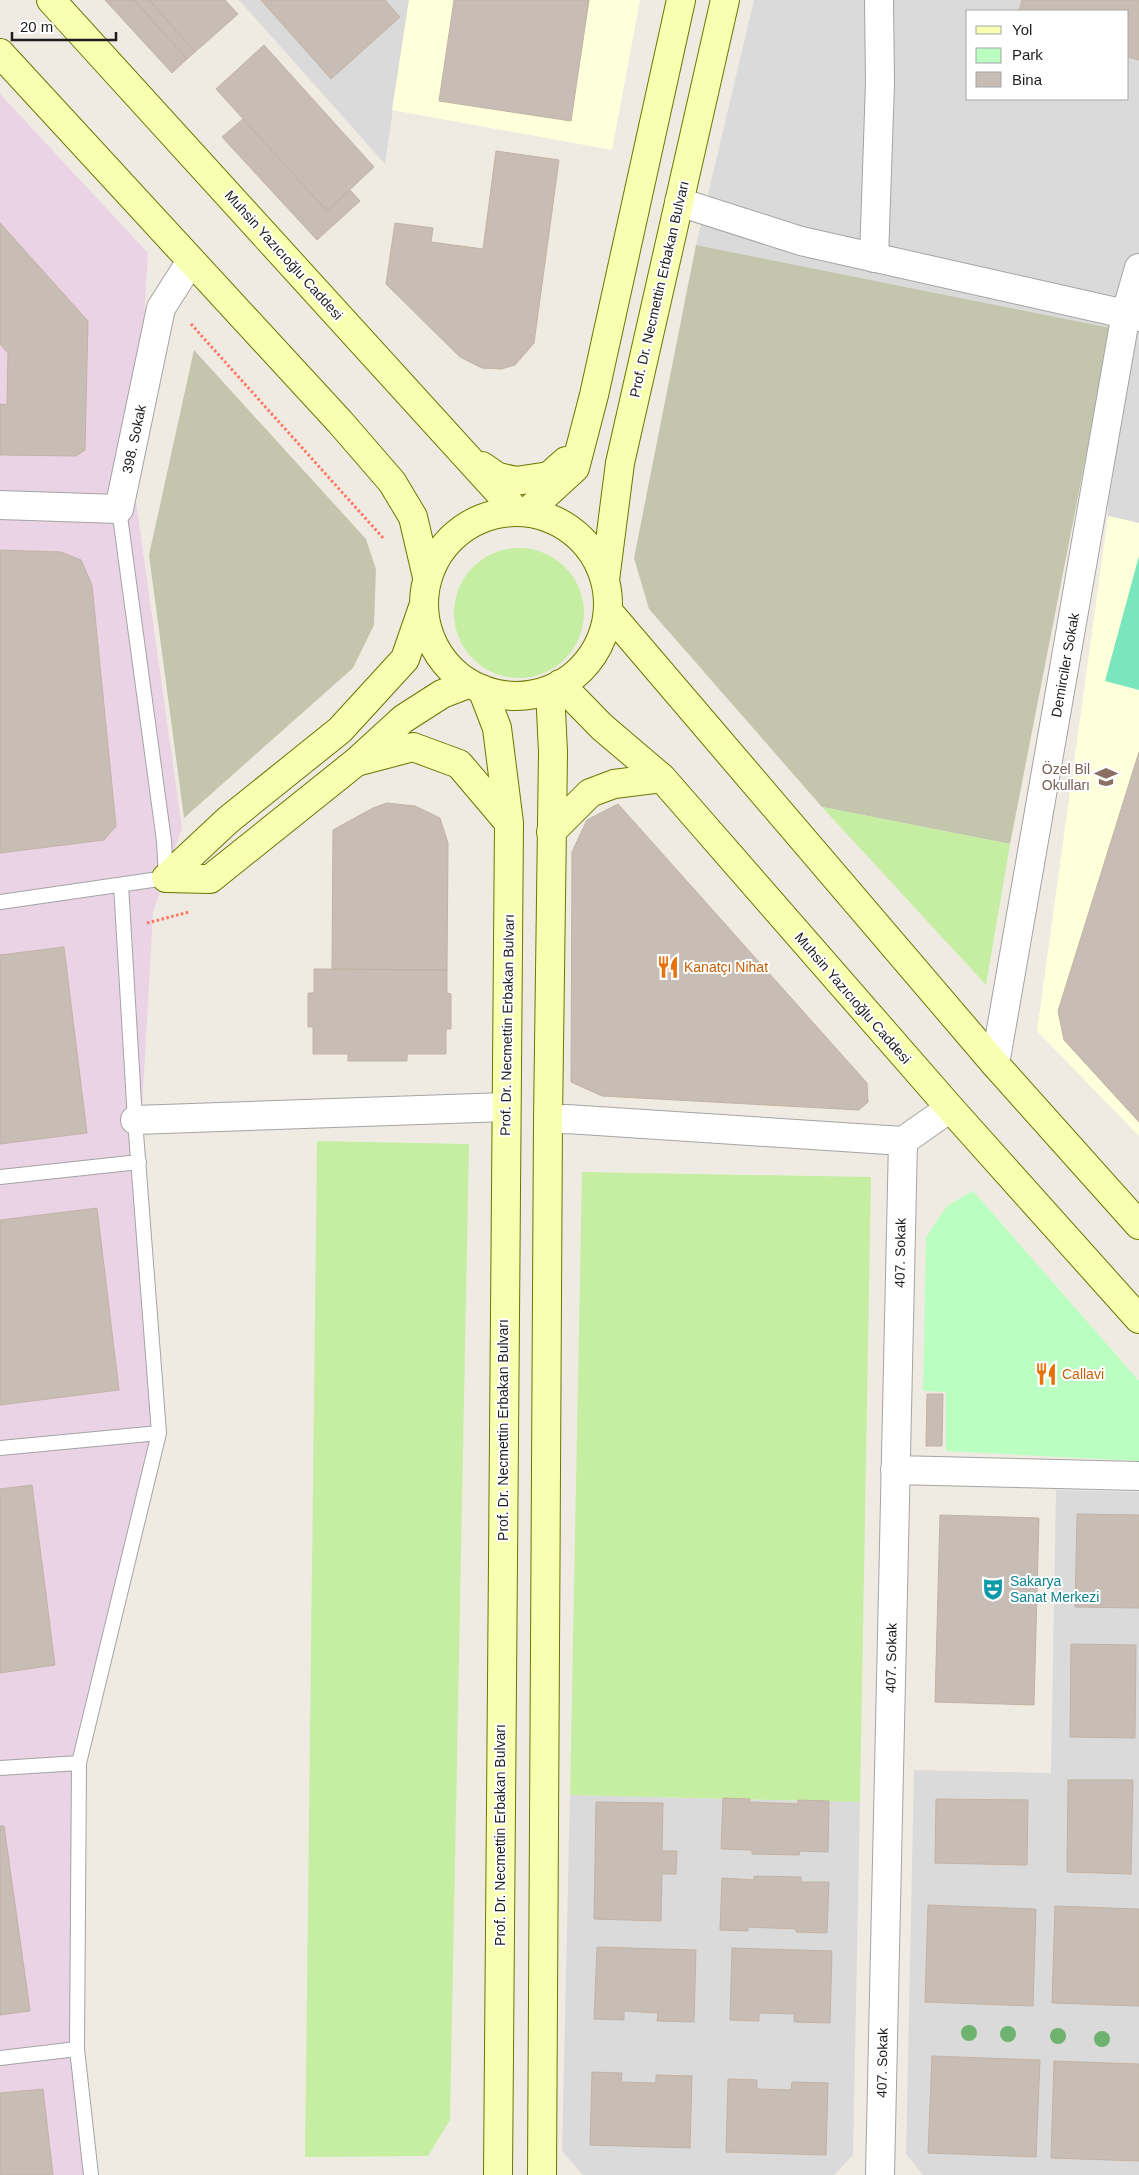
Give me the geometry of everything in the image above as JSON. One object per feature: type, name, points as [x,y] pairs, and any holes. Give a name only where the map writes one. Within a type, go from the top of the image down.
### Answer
[{"type":"main road","name":"Muhsin Yazıcıoğlu Caddesi","points":[[51,0],[465,455],[522,511]]},
{"type":"main road","points":[[522,511],[575,468],[594,395],[681,0]]},
{"type":"main road","name":"Prof. Dr. Necmettin Erbakan Bulvarı","points":[[605,580],[620,463],[725,0]]},
{"type":"main road","points":[[0,53],[340,422],[392,482],[413,518],[427,577]]},
{"type":"main road","points":[[465,455],[498,477],[516,481],[549,476],[571,456],[594,395]]},
{"type":"main road","points":[[166,878],[228,820],[340,730],[405,659],[423,607],[427,577],[440,550],[461,529],[487,515],[522,511],[546,516],[573,530],[593,552],[605,580],[608,611],[600,641],[583,667],[555,687],[529,696],[497,695],[475,687],[444,664],[429,637],[423,607]]},
{"type":"main road","points":[[608,611],[995,1064],[1139,1225]]},
{"type":"main road","points":[[166,878],[210,879],[356,762],[403,719],[442,694],[475,687]]},
{"type":"main road","name":"Prof. Dr. Necmettin Erbakan Bulvarı","points":[[475,687],[497,728],[509,823],[498,2175]]},
{"type":"main road","name":"Muhsin Yazıcıoğlu Caddesi","points":[[555,687],[662,778],[950,1108],[1139,1319]]},
{"type":"main road","points":[[542,2175],[548,1120],[551,832],[555,687]]},
{"type":"main road","points":[[356,762],[413,747],[459,764],[509,823]]},
{"type":"main road","points":[[551,832],[590,793],[614,784],[662,778]]},
{"type":"street","points":[[874,258],[880,83],[879,0]]},
{"type":"street","points":[[679,202],[801,241],[1133,315]]},
{"type":"street","name":"398. Sokak","points":[[119,509],[161,308],[191,261]]},
{"type":"street","name":"Demirciler Sokak","points":[[995,1064],[1133,315],[1139,268]]},
{"type":"street","points":[[0,505],[119,509]]},
{"type":"street","points":[[135,1120],[506,1107]]},
{"type":"street","points":[[548,1120],[567,1119],[903,1141],[950,1108]]},
{"type":"street","name":"407. Sokak","points":[[880,2175],[903,1141]]},
{"type":"street","points":[[895,1470],[1139,1476]]},
{"type":"lane","points":[[0,902],[166,878],[164,840],[119,509]]},
{"type":"lane","points":[[91,2175],[77,2049],[79,1763],[159,1433],[135,1120],[121,884]]},
{"type":"lane","points":[[0,1177],[139,1162]]},
{"type":"lane","points":[[0,1448],[159,1433]]},
{"type":"lane","points":[[0,1768],[79,1763]]},
{"type":"lane","points":[[0,2058],[77,2049]]},
{"type":"path","points":[[167,297],[387,542]]},
{"type":"path","points":[[124,928],[183,914],[198,908]]},
{"type":"shaded area","points":[[239,0],[409,0],[385,164]]},
{"type":"shaded area","points":[[409,0],[640,0],[612,150],[392,110]]},
{"type":"shaded area","points":[[754,0],[1139,0],[1139,523],[1108,516],[1111,328],[696,245]]},
{"type":"shaded area","points":[[0,94],[148,253],[134,488],[182,828],[153,912],[139,1162],[159,1433],[79,1763],[77,2049],[91,2175],[0,2175]]},
{"type":"shaded area","points":[[696,245],[1111,328],[1010,844],[822,807],[649,609],[634,558]]},
{"type":"shaded area","points":[[194,350],[366,539],[376,569],[374,625],[353,668],[184,818],[149,555]]},
{"type":"shaded area","name":"Özel Bil Okulları","points":[[1108,516],[1139,523],[1139,1136],[1037,1031]]},
{"type":"shaded area","points":[[1056,1490],[1139,1492],[1139,2175],[923,2175],[906,2154],[914,1770],[1051,1773]]},
{"type":"shaded area","points":[[570,1795],[860,1802],[853,2155],[834,2175],[583,2175],[562,2151]]},
{"type":"green space","points":[[519,548],[532,549],[544,553],[565,567],[579,588],[583,600],[583,626],[579,638],[565,659],[544,673],[532,677],[519,678],[506,677],[494,673],[473,659],[459,638],[455,626],[454,613],[455,600],[459,588],[473,567],[494,553],[506,549]]},
{"type":"green space","points":[[1139,556],[1139,690],[1105,681]]},
{"type":"green space","points":[[822,807],[1010,844],[986,985]]},
{"type":"green space","points":[[317,1141],[469,1144],[450,2120],[428,2156],[305,2157]]},
{"type":"green space","points":[[582,1172],[871,1177],[860,1802],[570,1795]]},
{"type":"green space","points":[[973,1191],[1139,1381],[1139,1461],[946,1451],[946,1392],[923,1391],[926,1237],[947,1206]]},
{"type":"building","points":[[105,0],[134,0],[187,59],[172,73]]},
{"type":"building","points":[[134,0],[149,0],[195,52],[187,59]]},
{"type":"building","points":[[149,0],[225,0],[238,14],[195,52]]},
{"type":"building","points":[[261,0],[385,0],[400,17],[331,79]]},
{"type":"building","points":[[454,0],[589,0],[571,121],[439,101]]},
{"type":"building","points":[[1022,0],[1139,0],[1139,60],[1129,57],[1129,10],[1019,10]]},
{"type":"building","points":[[264,45],[374,167],[327,211],[216,89]]},
{"type":"building","points":[[243,119],[327,211],[350,190],[360,201],[317,240],[222,137]]},
{"type":"building","points":[[496,151],[559,160],[534,343],[515,365],[501,369],[482,368],[460,357],[386,284],[395,223],[433,228],[431,242],[483,249]]},
{"type":"building","points":[[0,223],[88,321],[85,450],[76,456],[0,455],[0,404],[7,405],[8,353],[0,344]]},
{"type":"building","points":[[0,550],[61,552],[81,560],[92,585],[116,826],[104,840],[0,853]]},
{"type":"building","points":[[1139,752],[1139,1122],[1064,1040],[1058,1011]]},
{"type":"building","points":[[387,803],[415,806],[440,818],[448,843],[447,970],[332,969],[333,830],[373,808]]},
{"type":"building","name":"Kanatçı Nihat","points":[[618,804],[867,1083],[868,1102],[859,1110],[602,1096],[571,1082],[572,852],[587,820]]},
{"type":"building","points":[[64,947],[87,1133],[0,1144],[0,955]]},
{"type":"building","points":[[314,969],[447,970],[447,993],[451,994],[451,1029],[446,1029],[446,1054],[407,1054],[407,1061],[348,1061],[348,1054],[313,1054],[313,1027],[308,1027],[308,993],[314,993]]},
{"type":"building","points":[[97,1208],[119,1390],[0,1405],[0,1220]]},
{"type":"building","points":[[927,1394],[943,1394],[942,1446],[926,1446]]},
{"type":"building","points":[[32,1485],[55,1665],[0,1673],[0,1489]]},
{"type":"building","points":[[1077,1514],[1139,1515],[1139,1608],[1075,1607]]},
{"type":"building","points":[[940,1515],[1039,1518],[1034,1705],[935,1702]]},
{"type":"building","points":[[1071,1644],[1136,1645],[1135,1738],[1070,1737]]},
{"type":"building","points":[[1068,1780],[1133,1780],[1131,1874],[1067,1872]]},
{"type":"building","points":[[723,1798],[750,1799],[750,1802],[798,1804],[798,1800],[829,1801],[828,1852],[800,1851],[799,1855],[752,1854],[752,1850],[721,1849]]},
{"type":"building","points":[[936,1799],[1028,1800],[1027,1865],[935,1863]]},
{"type":"building","points":[[596,1802],[663,1803],[662,1851],[677,1851],[676,1874],[662,1874],[661,1921],[594,1919]]},
{"type":"building","points":[[0,1826],[4,1826],[30,2011],[0,2015]]},
{"type":"building","points":[[754,1876],[801,1877],[801,1882],[829,1882],[827,1933],[796,1932],[796,1929],[748,1927],[748,1931],[720,1930],[722,1878],[754,1880]]},
{"type":"building","points":[[928,1905],[1036,1909],[1033,2006],[925,2002]]},
{"type":"building","points":[[1055,1906],[1139,1909],[1139,2006],[1052,2003]]},
{"type":"building","points":[[597,1947],[696,1950],[694,2022],[657,2021],[658,2013],[624,2011],[624,2020],[594,2019]]},
{"type":"building","points":[[732,1948],[832,1951],[830,2023],[794,2022],[794,2014],[759,2013],[759,2021],[730,2020]]},
{"type":"building","points":[[932,2056],[1040,2060],[1036,2157],[928,2153]]},
{"type":"building","points":[[1054,2061],[1139,2064],[1139,2161],[1051,2158]]},
{"type":"building","points":[[592,2072],[622,2073],[621,2082],[656,2083],[656,2075],[692,2076],[690,2148],[590,2145]]},
{"type":"building","points":[[728,2079],[757,2080],[757,2089],[791,2090],[792,2082],[828,2083],[826,2155],[726,2152]]},
{"type":"building","points":[[43,2089],[53,2175],[0,2175],[0,2093]]},
{"type":"place","name":"Özel Bil Okulları","points":[[1106,777]]},
{"type":"place","name":"Kanatçı Nihat","points":[[668,967]]},
{"type":"place","name":"Callavi","points":[[1046,1374]]},
{"type":"place","name":"Sakarya Sanat Merkezi","points":[[993,1589]]}]
